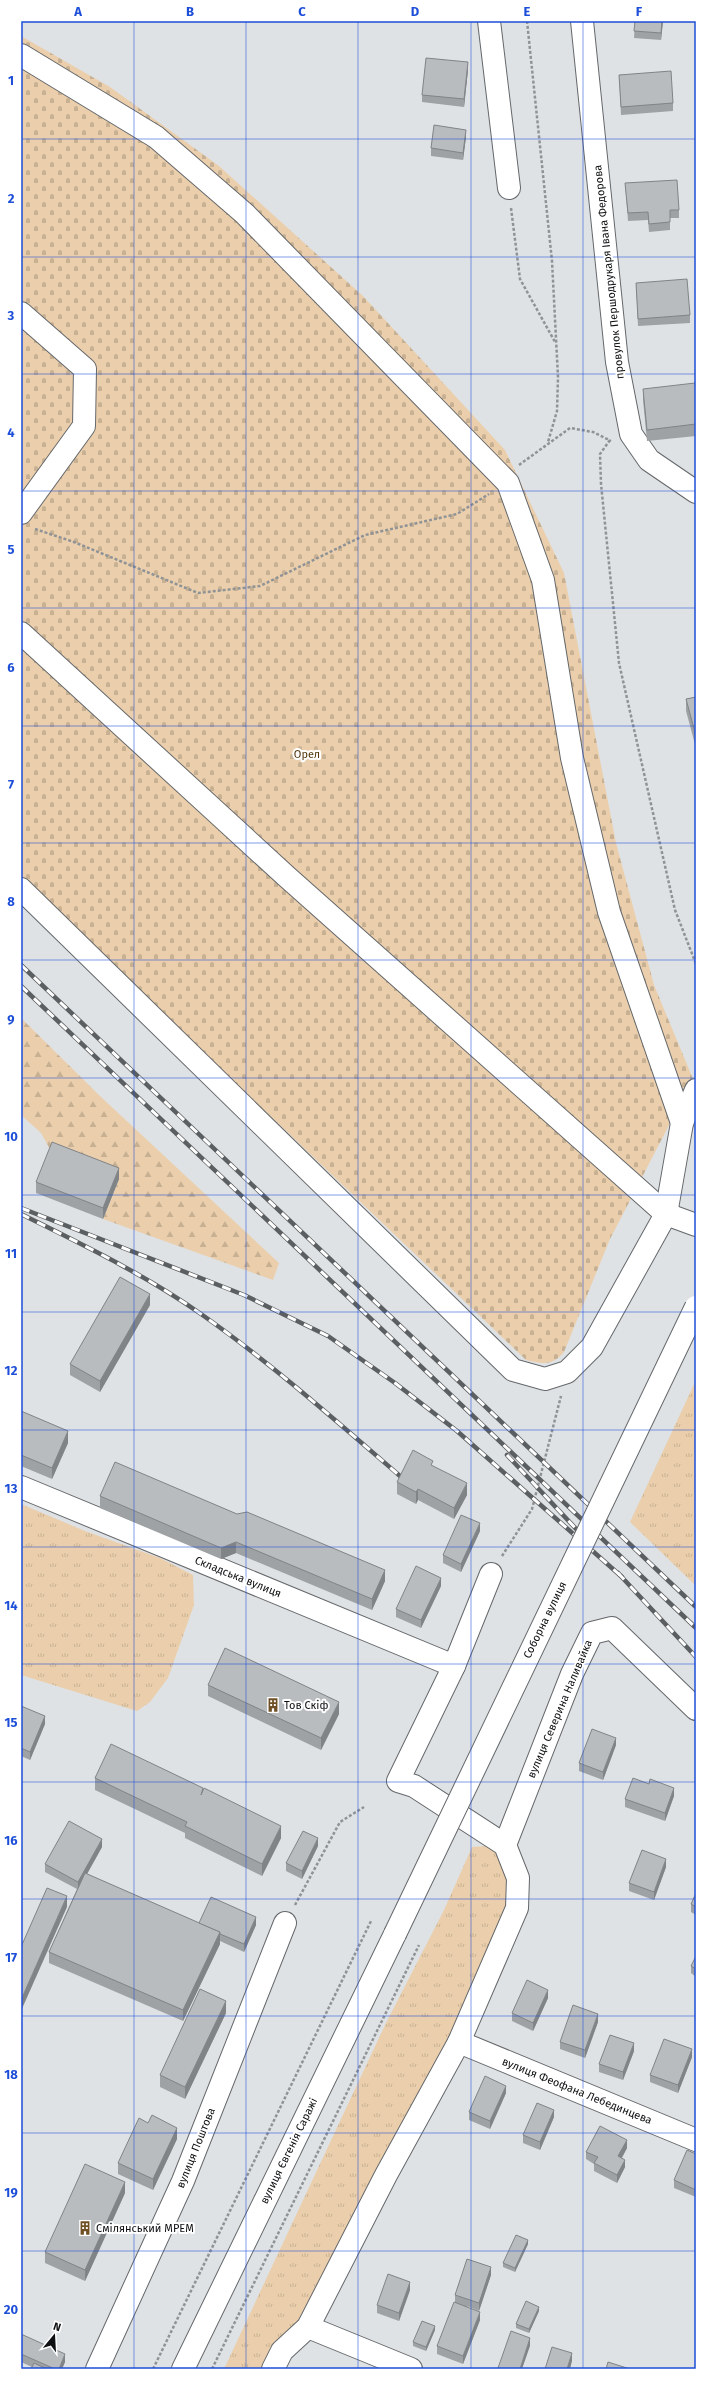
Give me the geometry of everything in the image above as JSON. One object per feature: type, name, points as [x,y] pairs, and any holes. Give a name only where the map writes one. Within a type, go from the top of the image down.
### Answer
[{"type":"street","points":[[489,21],[509,188]]},
{"type":"street","name":"провулок Першодрукаря Івана Федорова","points":[[582,21],[617,362],[631,434],[649,460],[696,492]]},
{"type":"street","points":[[21,55],[156,137],[245,214],[508,482],[543,580],[572,758],[609,912],[682,1123]]},
{"type":"street","points":[[21,313],[85,369],[84,426],[25,520]]},
{"type":"street","points":[[21,633],[286,876],[666,1214],[696,1225]]},
{"type":"street","points":[[21,889],[513,1370],[545,1379],[567,1372],[592,1347],[666,1214],[682,1123],[696,1090]]},
{"type":"street","name":"Соборна вулиця","points":[[395,1934],[696,1307]]},
{"type":"street","name":"Складська вулиця","points":[[21,1487],[454,1666]]},
{"type":"street","points":[[273,2369],[282,2351],[308,2328],[386,2175],[459,2042],[517,1908],[518,1878],[505,1846],[414,1786],[398,1781],[454,1666],[491,1574]]},
{"type":"street","name":"вулиця Северина Наливайка","points":[[505,1846],[572,1674],[592,1633],[612,1628],[696,1709]]},
{"type":"street","name":"вулиця Поштова","points":[[98,2369],[183,2181],[285,1923]]},
{"type":"street","name":"вулиця Євгенія Саражі","points":[[183,2369],[395,1934]]},
{"type":"street","name":"вулиця Феофана Лебединцева","points":[[459,2042],[696,2140]]},
{"type":"street","points":[[308,2328],[411,2369]]},
{"type":"path","points":[[526,21],[552,261],[555,344],[558,377],[557,411],[548,443]]},
{"type":"path","points":[[509,188],[520,279],[555,344]]},
{"type":"path","points":[[25,520],[74,542],[198,593],[260,586],[365,535],[457,514],[508,482],[521,461],[570,428],[594,432],[616,443]]},
{"type":"path","points":[[610,440],[600,454],[601,484],[619,663],[676,910],[696,964]]},
{"type":"path","points":[[491,1574],[532,1508],[567,1372]]},
{"type":"path","points":[[285,1923],[340,1822],[364,1807]]},
{"type":"path","points":[[153,2369],[371,1922]]},
{"type":"path","points":[[212,2369],[419,1945]]},
{"type":"green space","name":"Орел","points":[[21,36],[110,87],[219,166],[363,296],[505,450],[564,573],[616,843],[654,985],[693,1079],[610,1239],[564,1352],[556,1360],[542,1363],[526,1360],[21,878]]},
{"type":"green space","points":[[21,1018],[100,1096],[279,1263],[273,1280],[103,1219],[119,1179],[52,1153],[41,1133],[21,1115]]},
{"type":"green space","points":[[696,1380],[696,1586],[630,1522]]},
{"type":"green space","points":[[21,1504],[85,1531],[160,1558],[193,1575],[194,1605],[168,1678],[150,1702],[137,1711],[21,1675]]},
{"type":"green space","points":[[505,1845],[518,1878],[459,2042],[273,2369],[224,2369],[385,2025],[444,1910],[472,1847]]},
{"type":"building","points":[[635,21],[662,21],[661,33],[634,31]]},
{"type":"building","points":[[426,58],[468,62],[464,99],[422,95]]},
{"type":"building","points":[[671,71],[673,103],[621,107],[619,75]]},
{"type":"building","points":[[434,125],[466,130],[463,153],[431,148]]},
{"type":"building","points":[[677,180],[679,210],[670,210],[670,222],[649,224],[648,212],[628,213],[625,183]]},
{"type":"building","points":[[687,279],[690,315],[638,319],[636,283]]},
{"type":"building","points":[[695,383],[696,424],[647,430],[643,389]]},
{"type":"building","points":[[696,697],[696,736],[686,699]]},
{"type":"building","points":[[52,1142],[119,1168],[103,1208],[36,1182]]},
{"type":"building","points":[[120,1277],[150,1294],[100,1381],[70,1364]]},
{"type":"building","points":[[21,1411],[68,1431],[52,1468],[21,1455]]},
{"type":"building","points":[[413,1450],[433,1461],[431,1465],[467,1483],[454,1508],[418,1489],[416,1492],[397,1482]]},
{"type":"building","points":[[115,1462],[237,1514],[247,1512],[385,1570],[372,1599],[236,1542],[221,1548],[100,1496]]},
{"type":"building","points":[[461,1515],[480,1523],[461,1564],[443,1555]]},
{"type":"building","points":[[416,1566],[441,1578],[421,1620],[396,1609]]},
{"type":"building","name":"Тов Скіф","points":[[225,1648],[339,1702],[321,1738],[208,1685]]},
{"type":"building","points":[[21,1706],[45,1716],[30,1752],[21,1748]]},
{"type":"building","points":[[592,1729],[616,1738],[603,1772],[579,1763]]},
{"type":"building","points":[[111,1744],[203,1788],[201,1795],[204,1788],[281,1826],[262,1864],[185,1826],[187,1822],[95,1778]]},
{"type":"building","points":[[633,1778],[649,1784],[650,1779],[674,1788],[665,1813],[625,1799]]},
{"type":"building","points":[[69,1821],[102,1839],[78,1882],[45,1864]]},
{"type":"building","points":[[303,1831],[318,1838],[302,1871],[286,1863]]},
{"type":"building","points":[[642,1850],[666,1859],[654,1892],[629,1883]]},
{"type":"building","points":[[85,1873],[220,1932],[183,2010],[49,1952]]},
{"type":"building","points":[[47,1888],[67,1896],[21,2000],[21,1947]]},
{"type":"building","points":[[696,1893],[696,1907],[691,1904]]},
{"type":"building","points":[[211,1897],[256,1917],[244,1944],[199,1923]]},
{"type":"building","points":[[696,1956],[696,1969],[691,1966]]},
{"type":"building","points":[[527,1980],[548,1990],[533,2023],[512,2013]]},
{"type":"building","points":[[200,1989],[226,2001],[185,2087],[160,2075]]},
{"type":"building","points":[[573,2005],[598,2014],[585,2050],[560,2042]]},
{"type":"building","points":[[610,2035],[634,2043],[623,2072],[599,2064]]},
{"type":"building","points":[[664,2039],[692,2049],[678,2085],[650,2075]]},
{"type":"building","points":[[485,2076],[506,2086],[490,2121],[469,2112]]},
{"type":"building","points":[[537,2103],[554,2110],[540,2142],[523,2135]]},
{"type":"building","points":[[152,2115],[177,2128],[153,2179],[118,2163],[139,2118],[148,2123]]},
{"type":"building","points":[[600,2126],[627,2140],[618,2156],[625,2160],[617,2175],[594,2163],[598,2157],[586,2152]]},
{"type":"building","points":[[687,2150],[696,2154],[696,2190],[674,2180]]},
{"type":"building","name":"Смілянський МРЕМ","points":[[85,2164],[125,2182],[85,2270],[45,2252]]},
{"type":"building","points":[[516,2235],[528,2240],[515,2268],[503,2263]]},
{"type":"building","points":[[467,2259],[491,2267],[479,2303],[455,2295]]},
{"type":"building","points":[[388,2274],[410,2282],[399,2313],[377,2305]]},
{"type":"building","points":[[526,2301],[539,2307],[529,2329],[516,2324]]},
{"type":"building","points":[[454,2302],[480,2312],[463,2356],[437,2346]]},
{"type":"building","points":[[422,2321],[435,2326],[426,2347],[413,2342]]},
{"type":"building","points":[[511,2331],[530,2338],[520,2369],[498,2368]]},
{"type":"building","points":[[21,2334],[65,2354],[59,2369],[55,2369],[21,2354]]},
{"type":"building","points":[[552,2347],[572,2353],[567,2369],[545,2369]]},
{"type":"building","points":[[608,2362],[630,2369],[606,2369]]},
{"type":"building","points":[[34,2363],[47,2369],[31,2369]]},
{"type":"railway","points":[[21,965],[696,1607]]},
{"type":"railway","points":[[21,986],[696,1628]]},
{"type":"railway","points":[[21,1208],[244,1295],[328,1336],[395,1383],[457,1431],[622,1577]]},
{"type":"railway","points":[[21,1214],[135,1273],[201,1314],[278,1372],[400,1476]]},
{"type":"railway","points":[[507,1455],[578,1531]]},
{"type":"railway","points":[[618,1573],[696,1657]]},
{"type":"place","name":"Тов Скіф","points":[[273,1705]]},
{"type":"place","name":"Смілянський МРЕМ","points":[[85,2228]]}]
